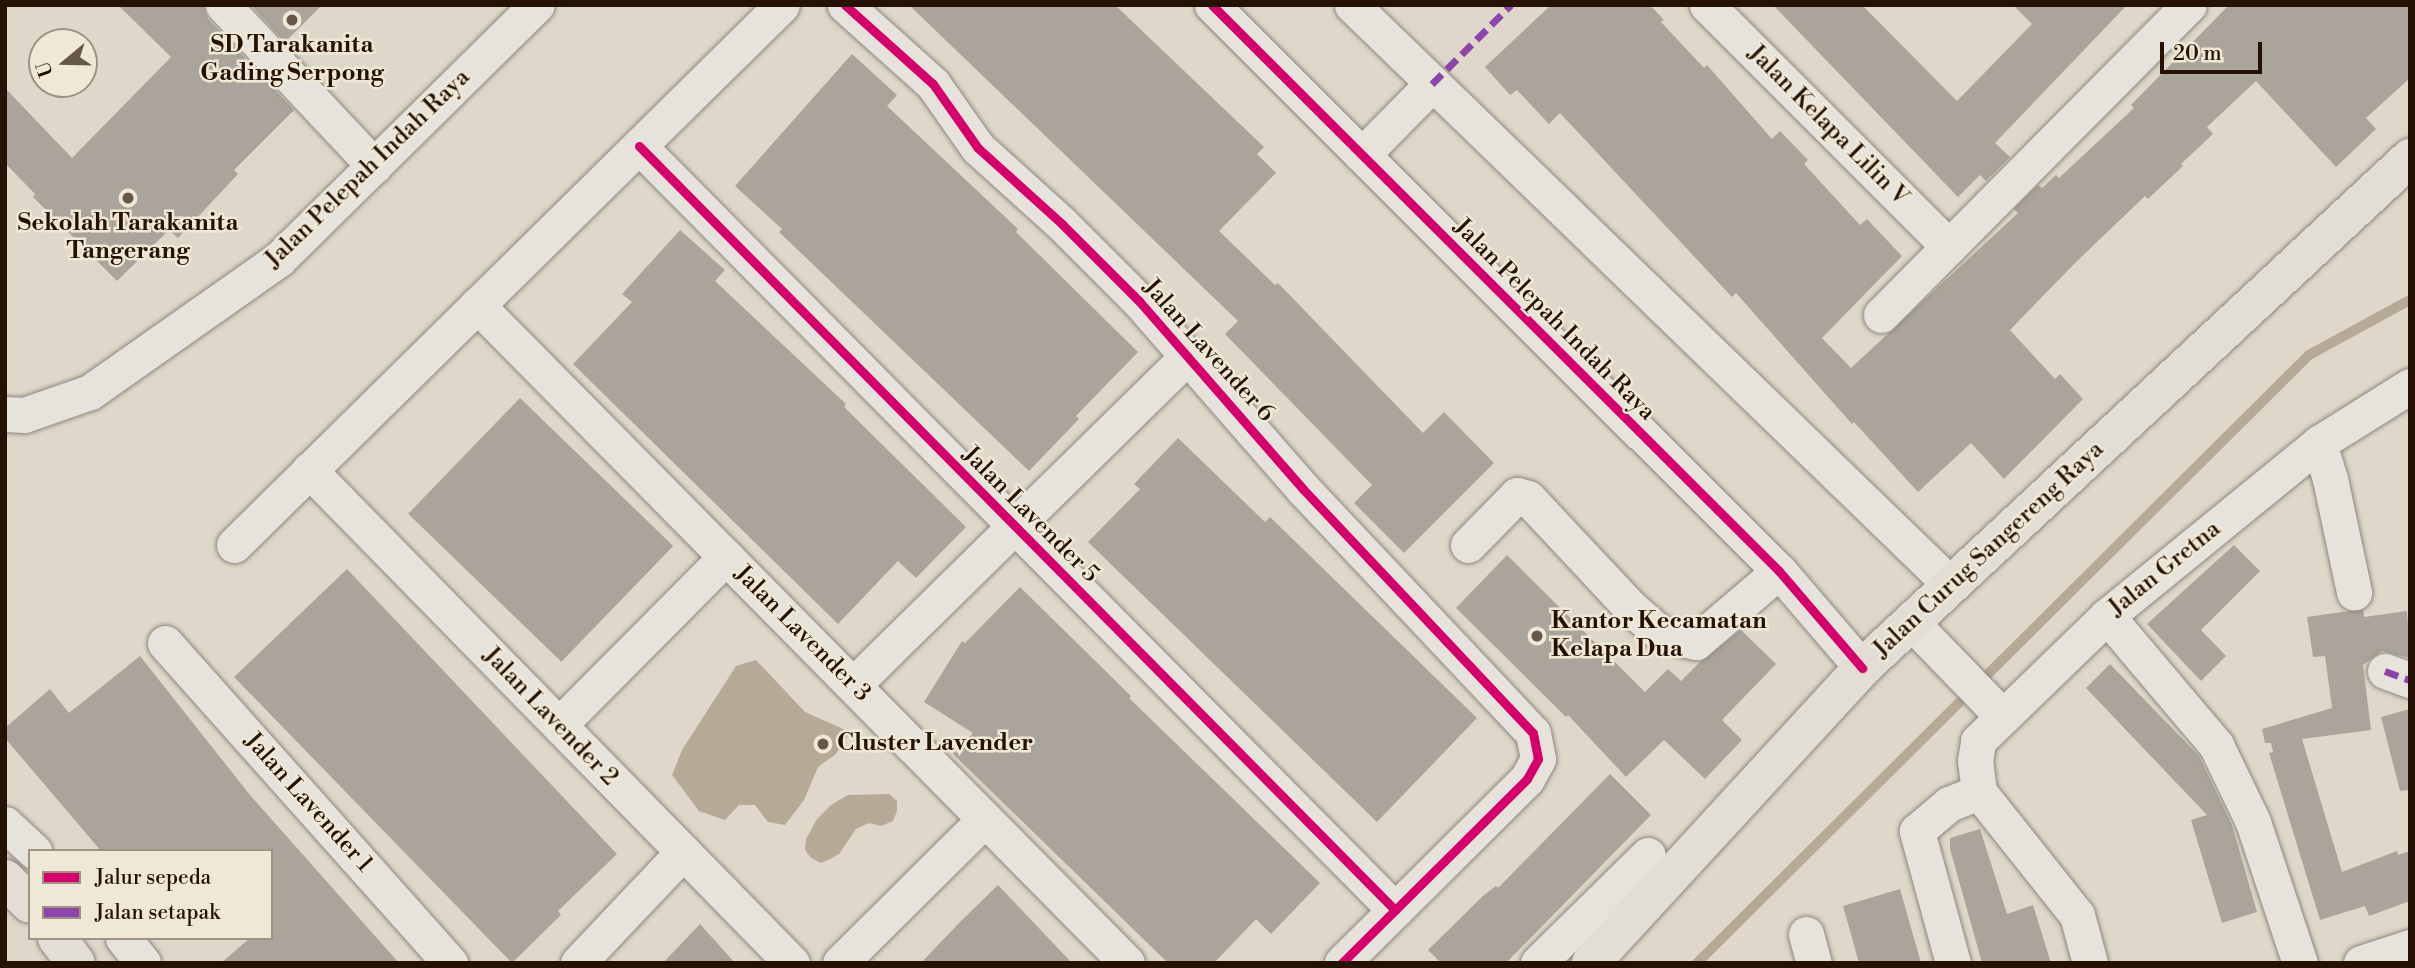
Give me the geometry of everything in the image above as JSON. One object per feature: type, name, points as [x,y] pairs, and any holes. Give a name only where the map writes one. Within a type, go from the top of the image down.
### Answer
[{"type":"main road","name":"Jalan Curug Sangereng Raya","points":[[1591,963],[1862,668],[1919,630],[1951,585],[2410,158]]},
{"type":"main road","points":[[5,879],[28,902]]},
{"type":"main road","points":[[59,940],[76,963]]},
{"type":"street","points":[[223,5],[374,166]]},
{"type":"street","name":"Jalan Pelepah Indah Raya","points":[[5,414],[24,415],[90,392],[279,259],[537,5]]},
{"type":"street","points":[[234,545],[782,5]]},
{"type":"street","name":"Jalan Lavender 6","points":[[845,5],[933,84],[978,148],[1062,224],[1139,301],[1303,489],[1533,733],[1538,759],[1527,779],[1395,910]]},
{"type":"street","name":"Jalan Pelepah Indah Raya","points":[[1212,5],[1779,571],[1862,668]]},
{"type":"street","points":[[1352,5],[1951,585]]},
{"type":"street","name":"Jalan Kelapa Lilin V","points":[[1707,5],[1948,247]]},
{"type":"street","points":[[1881,315],[2189,5]]},
{"type":"street","points":[[1363,155],[1432,84]]},
{"type":"street","name":"Jalan Lavender 5","points":[[639,146],[1395,910]]},
{"type":"street","name":"Jalan Lavender 3","points":[[477,305],[1127,963]]},
{"type":"street","points":[[853,685],[1186,358]]},
{"type":"street","name":"Jalan Gretna","points":[[1979,792],[1975,761],[1978,741],[1990,705],[2107,616],[2319,443],[2410,386]]},
{"type":"street","points":[[2319,443],[2330,479],[2354,592]]},
{"type":"street","name":"Jalan Lavender 2","points":[[309,470],[792,963]]},
{"type":"street","points":[[1468,545],[1517,495],[1528,498],[1630,607],[1661,634],[1696,642],[1779,571]]},
{"type":"street","points":[[559,725],[726,557]]},
{"type":"street","points":[[2107,616],[2216,745],[2253,822],[2300,963]]},
{"type":"street","points":[[1919,630],[1990,705]]},
{"type":"street","name":"Jalan Lavender 1","points":[[165,643],[450,963]]},
{"type":"street","points":[[1953,963],[1917,831],[1949,804],[1979,792],[2004,827],[2077,915],[2090,963]]},
{"type":"street","points":[[840,963],[985,819]]},
{"type":"street","points":[[5,824],[32,849]]},
{"type":"street","points":[[578,963],[683,852]]},
{"type":"street","points":[[1538,963],[1648,855]]},
{"type":"street","points":[[1342,963],[1395,910]]},
{"type":"street","points":[[125,940],[143,963]]},
{"type":"street","points":[[2361,963],[2410,947]]},
{"type":"shaded area","points":[[756,660],[805,712],[850,732],[836,754],[818,767],[804,800],[785,825],[768,822],[755,805],[739,805],[725,820],[699,811],[672,775],[682,750],[736,666]]},
{"type":"shaded area","points":[[889,794],[897,801],[893,821],[881,826],[869,823],[856,829],[839,854],[821,863],[811,858],[805,850],[806,839],[817,819],[831,805],[848,795]]},
{"type":"building","points":[[118,5],[203,5],[208,19],[294,110],[234,170],[238,174],[178,238],[169,230],[117,281],[33,197],[35,194],[5,163],[5,88],[72,158],[171,57]]},
{"type":"building","name":"SD Tarakanita Gading Serpong","points":[[251,5],[322,5],[285,42]]},
{"type":"building","points":[[909,5],[1115,5],[1264,147],[1257,154],[1276,173],[1219,231],[1275,285],[1278,283],[1423,433],[1444,412],[1494,463],[1404,553],[1354,503],[1372,485],[1225,334],[1238,321]]},
{"type":"building","points":[[1551,5],[1650,5],[1664,20],[1661,22],[1704,68],[1707,65],[1772,139],[1780,131],[1808,160],[1804,164],[1860,225],[1867,219],[1902,256],[1822,338],[1851,368],[2018,213],[2014,209],[2038,185],[2042,188],[2056,175],[2059,178],[2134,108],[2131,105],[2229,5],[2410,5],[2410,78],[2366,118],[2376,129],[2336,167],[2256,81],[2207,127],[2213,134],[2181,164],[2183,166],[2148,199],[2145,196],[2010,330],[2055,379],[2060,374],[2083,399],[2004,479],[1971,443],[1918,492],[1854,422],[1852,424],[1736,293],[1732,297],[1560,113],[1549,124],[1517,90],[1510,95],[1485,67]]},
{"type":"building","points":[[1773,5],[1862,5],[1957,101],[2032,24],[2013,5],[2127,5],[1995,143],[2010,157],[1986,181],[1980,175],[1958,197]]},
{"type":"building","points":[[852,54],[897,95],[887,106],[1018,229],[1016,232],[1138,352],[1076,416],[1079,419],[1029,471],[779,232],[782,229],[735,186]]},
{"type":"building","points":[[680,230],[725,270],[715,281],[846,404],[844,407],[966,527],[916,578],[898,561],[838,624],[573,364],[632,302],[622,294]]},
{"type":"building","points":[[520,398],[673,546],[561,662],[408,514]]},
{"type":"building","points":[[1178,438],[1265,522],[1270,517],[1477,718],[1377,822],[1088,542],[1140,489],[1134,484]]},
{"type":"building","points":[[2234,545],[2260,571],[2201,630],[2226,656],[2201,681],[2147,624]]},
{"type":"building","points":[[1507,555],[1645,692],[1668,669],[1681,681],[1700,662],[1741,630],[1776,664],[1722,720],[1742,740],[1705,779],[1664,740],[1626,777],[1568,715],[1566,717],[1456,608]]},
{"type":"building","points":[[347,569],[617,854],[558,911],[561,915],[512,963],[234,677]]},
{"type":"building","points":[[1020,587],[1131,696],[1129,698],[1320,883],[1271,934],[1256,919],[1214,963],[1168,963],[953,754],[973,733],[924,702],[962,641],[965,643]]},
{"type":"building","points":[[2363,609],[2364,617],[2407,611],[2410,658],[2382,651],[2363,665],[2371,730],[2302,739],[2342,872],[2397,851],[2398,855],[2410,851],[2410,901],[2369,916],[2365,906],[2320,920],[2269,753],[2273,752],[2271,743],[2265,743],[2262,729],[2332,708],[2325,656],[2313,657],[2307,617]]},
{"type":"building","points":[[140,656],[250,795],[399,963],[221,963],[248,940],[273,940],[273,849],[99,849],[5,738],[5,728],[50,689],[69,713]]},
{"type":"building","points":[[2110,664],[2199,756],[2232,825],[2257,912],[2222,923],[2191,820],[2207,815],[2086,688]]},
{"type":"building","points":[[2410,709],[2410,790],[2400,791],[2381,717]]},
{"type":"building","points":[[1610,774],[1651,815],[1506,963],[1441,963],[1428,950],[1484,895],[1496,886],[1498,888]]},
{"type":"building","points":[[1980,829],[2007,914],[2033,905],[2051,963],[1982,963],[1950,849],[1950,838]]},
{"type":"building","points":[[998,885],[1072,963],[921,963],[959,923]]},
{"type":"building","points":[[1900,889],[1921,963],[1859,963],[1843,906]]},
{"type":"building","points":[[700,924],[735,963],[663,963]]},
{"type":"waterway","points":[[1697,963],[2309,355],[2410,300]]},
{"type":"marked path","points":[[1432,84],[1511,5]]},
{"type":"marked path","points":[[2385,671],[2410,680]]},
{"type":"cycle path","points":[[845,5],[933,84],[978,148],[1062,224],[1139,301],[1303,489],[1533,733],[1538,759],[1527,779],[1342,963]]},
{"type":"cycle path","points":[[1212,5],[1779,571],[1862,668]]},
{"type":"cycle path","points":[[639,146],[1395,910]]},
{"type":"place","name":"SD Tarakanita Gading Serpong","points":[[292,20]]},
{"type":"place","name":"Sekolah Tarakanita Tangerang","points":[[128,198]]},
{"type":"place","name":"Kantor Kecamatan Kelapa Dua","points":[[1537,636]]},
{"type":"place","name":"Cluster Lavender","points":[[823,744]]}]
